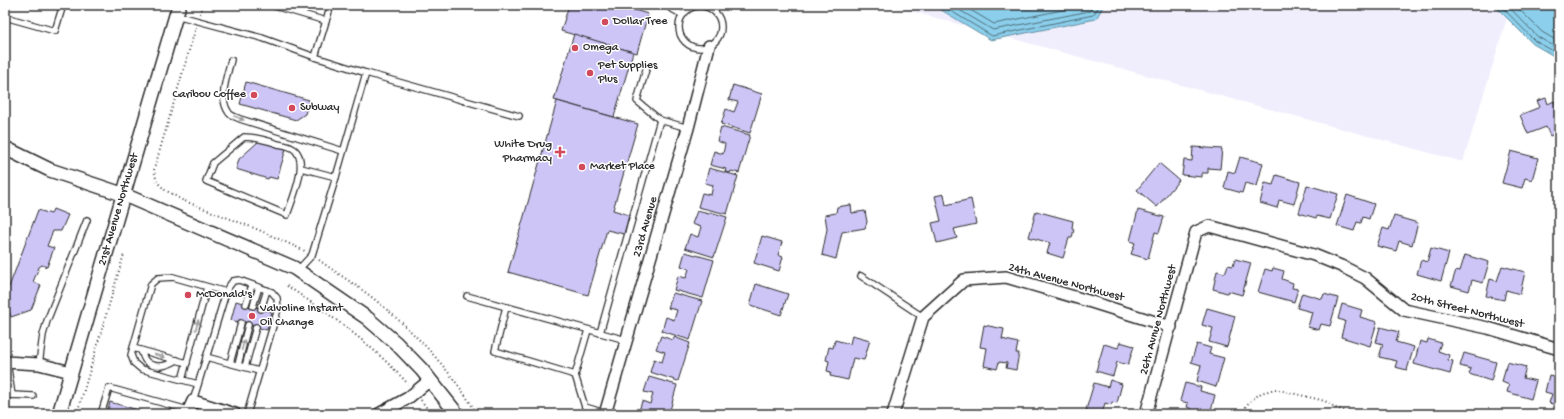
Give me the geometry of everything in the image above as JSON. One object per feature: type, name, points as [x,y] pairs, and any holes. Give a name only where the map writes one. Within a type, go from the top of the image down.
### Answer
[{"type":"street","name":"21st Avenue Northwest","points":[[59,414],[122,194],[177,10]]},
{"type":"street","name":"23rd Avenue","points":[[605,414],[688,128],[709,46]]},
{"type":"street","points":[[5,148],[50,170],[122,194],[298,270],[367,318],[396,343],[430,380],[457,414]]},
{"type":"street","name":"20th Street Northwest","points":[[1196,232],[1208,226],[1314,255],[1365,278],[1404,310],[1488,328],[1559,349]]},
{"type":"street","name":"26th Avnue Northwest","points":[[1146,414],[1196,232]]},
{"type":"street","name":"24th Avenue Northwest","points":[[893,414],[924,317],[964,280],[1006,277],[1171,327]]},
{"type":"street","points":[[6,362],[40,364],[71,372]]},
{"type":"street","points":[[379,414],[408,398],[430,380]]},
{"type":"street","points":[[189,408],[234,414]]},
{"type":"lane","points":[[5,17],[55,31],[63,5]]},
{"type":"lane","points":[[270,5],[326,21]]},
{"type":"lane","points":[[315,57],[331,5]]},
{"type":"lane","points":[[665,5],[683,15]]},
{"type":"lane","points":[[694,6],[708,6],[718,16],[721,30],[715,42],[709,46],[696,48],[689,46],[680,35],[680,21],[683,15],[694,6]]},
{"type":"lane","points":[[177,10],[198,21],[262,38],[366,73],[519,116]]},
{"type":"lane","points":[[231,60],[223,102],[229,114],[240,119],[343,150]]},
{"type":"lane","points":[[647,66],[637,101],[660,120],[688,128]]},
{"type":"lane","points":[[298,270],[312,254],[366,73]]},
{"type":"lane","points":[[600,333],[660,120]]},
{"type":"lane","points":[[244,137],[256,137],[290,147],[295,150],[300,158],[301,168],[287,215],[206,181],[213,163],[244,137]]},
{"type":"lane","points":[[301,168],[336,177]]},
{"type":"lane","points":[[40,364],[43,335],[47,321],[87,220]]},
{"type":"lane","points":[[861,276],[924,317]]},
{"type":"lane","points":[[198,384],[141,369],[134,363],[131,355],[151,284],[158,278],[173,277],[226,292]]},
{"type":"lane","points":[[101,414],[109,388],[189,408],[198,384],[226,292],[233,281],[239,280],[272,292],[277,298],[278,309],[247,414]]},
{"type":"lane","points":[[246,304],[252,285]]},
{"type":"lane","points":[[182,380],[207,287]]},
{"type":"lane","points":[[253,306],[258,287]]},
{"type":"lane","points":[[261,309],[267,290]]},
{"type":"lane","points":[[466,296],[626,340]]},
{"type":"lane","points":[[506,307],[495,351],[575,375]]},
{"type":"lane","points":[[230,363],[241,323]]},
{"type":"lane","points":[[238,365],[248,325]]},
{"type":"lane","points":[[245,367],[256,327]]},
{"type":"lane","points":[[588,330],[575,375],[585,407],[605,414]]},
{"type":"lane","points":[[133,348],[187,363]]},
{"type":"lane","points":[[141,350],[145,359],[151,364],[163,367],[177,360]]},
{"type":"lane","points":[[206,357],[259,372]]},
{"type":"lane","points":[[6,362],[12,395]]},
{"type":"lane","points":[[5,396],[32,396]]},
{"type":"path","points":[[202,5],[154,170],[157,182],[165,190],[182,200],[259,230],[312,254],[368,294],[426,346],[450,375],[477,414]]},
{"type":"path","points":[[77,414],[124,254]]},
{"type":"path","points":[[287,286],[328,312],[369,345],[415,392],[431,414]]},
{"type":"path","points":[[1241,414],[1249,402],[1260,393],[1275,389],[1325,401],[1336,408],[1356,414]]},
{"type":"shaded area","points":[[889,5],[1511,5],[1463,162]]},
{"type":"water","points":[[933,5],[1104,5],[1096,19],[991,40]]},
{"type":"water","points":[[1489,5],[1559,5],[1559,59],[1533,44],[1496,7]]},
{"type":"building","name":"Dollar Tree","points":[[569,5],[618,5],[648,14],[637,53],[561,31]]},
{"type":"building","points":[[574,34],[633,52],[614,117],[554,100]]},
{"type":"building","points":[[246,82],[309,100],[305,114],[296,120],[240,104]]},
{"type":"building","points":[[733,85],[762,94],[750,133],[721,124],[726,109],[734,112],[738,102],[729,100]]},
{"type":"building","points":[[1546,98],[1548,104],[1554,101],[1559,113],[1559,132],[1550,136],[1546,127],[1528,134],[1520,115],[1540,107],[1537,101]]},
{"type":"building","name":"Market Place","points":[[557,101],[638,124],[613,210],[629,215],[624,234],[607,230],[588,295],[508,272]]},
{"type":"building","points":[[721,127],[750,135],[739,173],[731,171],[730,173],[725,172],[726,169],[710,165],[714,151],[723,154],[725,144],[717,141]]},
{"type":"building","points":[[259,141],[286,149],[277,179],[269,177],[268,179],[236,169],[239,159]]},
{"type":"building","points":[[1193,147],[1222,149],[1220,169],[1208,168],[1208,173],[1202,173],[1202,177],[1182,175],[1184,160],[1192,161]]},
{"type":"building","points":[[1511,151],[1538,158],[1532,180],[1525,178],[1522,188],[1502,183]]},
{"type":"building","points":[[1240,157],[1263,163],[1257,186],[1245,183],[1242,193],[1224,188],[1228,171],[1235,173]]},
{"type":"building","points":[[1159,163],[1179,180],[1157,207],[1137,190]]},
{"type":"building","points":[[709,168],[738,176],[727,214],[698,207],[702,193],[711,195],[713,185],[705,183]]},
{"type":"building","points":[[1276,175],[1300,182],[1294,204],[1279,200],[1277,208],[1260,203],[1265,183],[1273,185]]},
{"type":"building","points":[[1307,185],[1338,194],[1330,219],[1317,216],[1316,218],[1299,213]]},
{"type":"building","points":[[944,194],[946,205],[971,199],[976,224],[954,229],[957,238],[937,243],[932,223],[941,221],[935,196]]},
{"type":"building","points":[[1347,195],[1374,204],[1369,219],[1363,217],[1361,223],[1357,222],[1354,231],[1337,226]]},
{"type":"building","points":[[851,205],[852,213],[865,211],[867,222],[865,228],[842,232],[836,259],[822,255],[827,229],[825,215],[836,213],[837,207]]},
{"type":"building","points":[[53,209],[68,215],[61,231],[53,231],[47,246],[54,248],[47,267],[42,265],[39,267],[33,282],[41,285],[31,310],[11,317],[9,311],[5,312],[5,288],[9,287],[38,210],[51,214]]},
{"type":"building","points":[[1138,210],[1164,217],[1159,233],[1155,232],[1148,259],[1131,254],[1135,243],[1130,241]]},
{"type":"building","points":[[697,211],[709,214],[710,212],[727,217],[714,257],[685,248],[690,234],[698,237],[701,227],[692,224]]},
{"type":"building","points":[[1036,211],[1073,221],[1072,228],[1074,229],[1072,238],[1069,238],[1063,258],[1047,253],[1050,243],[1029,237]]},
{"type":"building","points":[[1394,216],[1418,223],[1412,245],[1399,241],[1396,251],[1377,246],[1383,228],[1389,230]]},
{"type":"building","points":[[762,236],[782,242],[778,255],[783,257],[779,271],[754,263]]},
{"type":"building","points":[[1431,248],[1449,253],[1441,281],[1417,274],[1421,260],[1427,262]]},
{"type":"building","points":[[685,252],[714,260],[703,298],[674,290],[678,276],[686,278],[689,269],[681,266]]},
{"type":"building","points":[[1465,255],[1489,262],[1483,283],[1472,280],[1469,291],[1451,286],[1456,270],[1460,271]]},
{"type":"building","points":[[1235,259],[1251,263],[1242,295],[1213,289],[1217,271],[1225,273],[1228,265],[1233,266]]},
{"type":"building","points":[[1502,266],[1525,272],[1520,294],[1506,290],[1504,300],[1486,296],[1490,279],[1497,281]]},
{"type":"building","points":[[1273,268],[1284,271],[1282,279],[1293,283],[1292,288],[1298,289],[1294,302],[1258,292],[1265,269],[1272,271]]},
{"type":"building","points":[[756,284],[788,294],[781,315],[750,305]]},
{"type":"building","points":[[673,293],[702,301],[690,340],[662,331],[666,317],[674,320],[677,310],[668,308]]},
{"type":"building","points":[[1302,293],[1322,299],[1324,294],[1338,298],[1330,326],[1321,324],[1319,330],[1308,327],[1312,312],[1297,308]]},
{"type":"building","name":"Valvoline Instant Oil Change","points":[[236,301],[272,312],[267,330],[231,320]]},
{"type":"building","points":[[1342,304],[1362,310],[1360,317],[1377,322],[1370,346],[1341,337],[1345,321],[1338,319]]},
{"type":"building","points":[[1207,308],[1235,316],[1227,347],[1209,342],[1213,328],[1202,325]]},
{"type":"building","points":[[984,325],[1004,329],[1002,339],[1018,343],[1016,353],[1019,353],[1016,370],[1006,368],[1007,363],[999,362],[997,369],[984,366],[987,348],[980,347]]},
{"type":"building","points":[[1380,327],[1399,332],[1396,342],[1414,347],[1407,370],[1395,367],[1397,361],[1379,357],[1383,344],[1376,342]]},
{"type":"building","points":[[852,335],[870,340],[864,360],[853,358],[848,380],[830,376],[831,372],[827,371],[829,361],[826,360],[829,347],[833,348],[835,340],[850,344]]},
{"type":"building","points":[[661,336],[673,340],[674,337],[690,343],[678,381],[650,372],[654,359],[662,362],[665,352],[656,349]]},
{"type":"building","points":[[1428,339],[1441,343],[1438,351],[1449,355],[1448,360],[1453,361],[1450,374],[1414,364],[1420,341],[1427,343]]},
{"type":"building","points":[[1120,342],[1134,346],[1128,365],[1117,362],[1113,376],[1096,371],[1104,344],[1118,348]]},
{"type":"building","points":[[1197,344],[1211,348],[1209,354],[1224,358],[1216,387],[1197,381],[1201,365],[1191,362]]},
{"type":"building","points":[[1464,353],[1496,362],[1491,381],[1469,374],[1471,369],[1460,366]]},
{"type":"building","points":[[1507,362],[1526,367],[1523,378],[1536,381],[1531,399],[1507,392],[1509,385],[1502,382]]},
{"type":"building","points":[[1549,375],[1559,377],[1559,406],[1549,403],[1552,394],[1545,392]]},
{"type":"building","points":[[649,377],[677,385],[669,414],[638,414],[642,401],[650,404],[653,394],[644,392]]},
{"type":"building","points":[[1110,380],[1122,384],[1117,403],[1112,402],[1111,405],[1105,403],[1102,414],[1086,410],[1094,383],[1108,387]]},
{"type":"building","points":[[1185,383],[1201,387],[1200,391],[1215,395],[1210,414],[1191,414],[1192,409],[1187,407],[1188,403],[1180,401]]},
{"type":"building","points":[[110,402],[152,414],[107,414]]},
{"type":"place","name":"Dollar Tree","points":[[605,22]]},
{"type":"place","name":"Omega","points":[[575,48]]},
{"type":"place","name":"Pet Supplies Plus","points":[[590,73]]},
{"type":"place","name":"Caribou Coffee","points":[[254,95]]},
{"type":"place","name":"Subway","points":[[292,108]]},
{"type":"place","name":"White Drug Pharmacy","points":[[560,152]]},
{"type":"place","name":"Market Place","points":[[582,167]]},
{"type":"place","name":"McDonald's","points":[[188,295]]},
{"type":"place","name":"Valvoline Instant Oil Change","points":[[252,316]]}]
